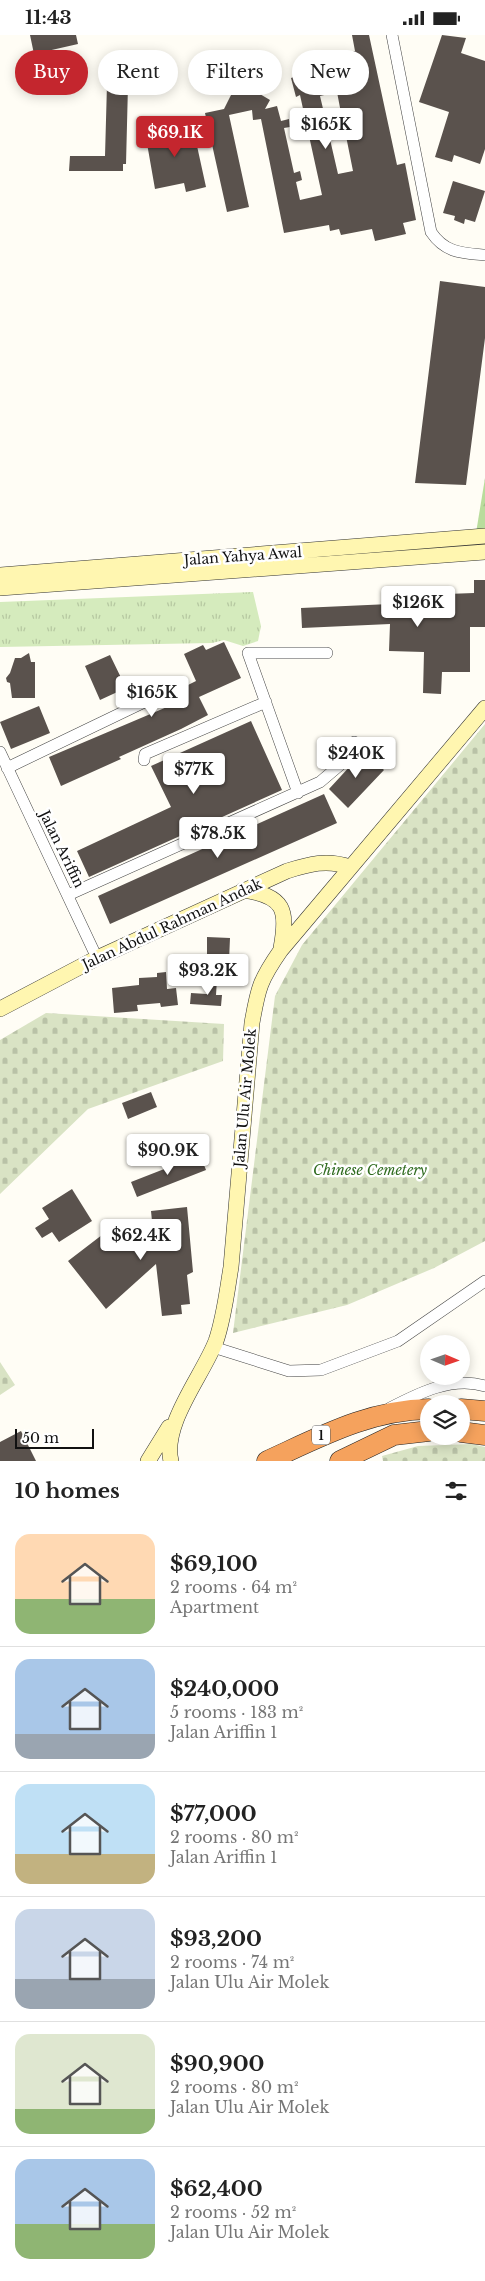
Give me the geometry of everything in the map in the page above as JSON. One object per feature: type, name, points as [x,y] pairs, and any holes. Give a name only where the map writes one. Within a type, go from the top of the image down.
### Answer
[{"type":"highway","name":"1","points":[[267,1461],[340,1427],[377,1415],[420,1410]]},
{"type":"highway","points":[[470,1410],[485,1411]]},
{"type":"highway","name":"1","points":[[340,1461],[394,1435],[420,1432]]},
{"type":"highway","points":[[470,1433],[485,1435]]},
{"type":"street","points":[[392,35],[431,232],[438,243],[451,250],[485,255]]},
{"type":"street","name":"Jalan Yahya Awal","points":[[0,575],[485,536]]},
{"type":"street","name":"Jalan Yahya Awal","points":[[0,588],[485,552]]},
{"type":"street","points":[[298,793],[249,652],[327,653]]},
{"type":"street","points":[[7,768],[163,693]]},
{"type":"street","points":[[144,760],[145,754],[266,702]]},
{"type":"street","name":"Jalan Ulu Air Molek","points":[[148,1461],[181,1410],[213,1347],[225,1306],[231,1267],[252,1023],[258,987],[265,972],[281,950],[485,708]]},
{"type":"street","points":[[68,895],[320,782],[340,765],[354,742]]},
{"type":"street","name":"Jalan Ariffin","points":[[0,753],[97,958]]},
{"type":"street","name":"Jalan Abdul Rahman Andak","points":[[0,1009],[97,958],[243,890],[311,863],[336,862],[350,867]]},
{"type":"street","points":[[243,890],[267,896],[276,902],[285,913],[286,924],[281,950]]},
{"type":"street","points":[[213,1347],[290,1371],[321,1370],[398,1341],[485,1281]]},
{"type":"street","points":[[377,1415],[408,1399],[439,1387],[463,1383],[485,1387]]},
{"type":"street","name":"Jalan Ulu Air Molek","points":[[171,1461],[169,1444],[181,1410]]},
{"type":"green space","points":[[485,478],[485,532],[476,533]]},
{"type":"green space","points":[[253,592],[261,626],[258,641],[243,646],[224,640],[212,643],[0,647],[0,602]]},
{"type":"green space","name":"Chinese Cemetery","points":[[485,724],[485,1241],[434,1268],[347,1305],[233,1333],[275,996],[302,945]]},
{"type":"green space","points":[[46,1013],[224,1024],[223,1061],[88,1109],[0,1194],[0,1040]]},
{"type":"green space","points":[[0,1362],[15,1385],[0,1395]]},
{"type":"green space","points":[[470,1444],[485,1447],[485,1461],[383,1461],[382,1456],[418,1446]]},
{"type":"building","points":[[30,35],[76,35],[78,44],[52,50],[33,50]]},
{"type":"building","points":[[352,35],[369,35],[397,165],[405,163],[416,220],[403,223],[406,234],[375,241],[372,229],[341,235],[339,229],[330,231],[329,225],[284,233],[261,119],[253,120],[252,110],[229,115],[249,207],[227,212],[205,113],[224,109],[231,95],[262,95],[270,100],[265,109],[277,106],[281,121],[289,119],[290,127],[284,128],[294,173],[300,171],[302,180],[296,182],[300,200],[322,195],[300,95],[324,95],[320,96],[325,117],[341,113],[338,95],[369,95],[369,50],[355,50]],"holes":[[[345,131],[353,171],[338,174],[329,135]]]},
{"type":"building","points":[[442,35],[466,38],[461,53],[485,61],[485,149],[480,164],[454,155],[452,162],[435,157],[449,112],[419,102]]},
{"type":"building","points":[[107,95],[128,95],[126,164],[123,164],[123,171],[69,171],[70,156],[105,156]]},
{"type":"building","points":[[192,123],[206,187],[186,192],[184,183],[155,189],[145,132]]},
{"type":"building","points":[[453,181],[485,191],[475,222],[465,219],[464,224],[454,220],[455,216],[443,213]]},
{"type":"building","points":[[440,281],[485,287],[485,338],[466,485],[415,483]]},
{"type":"building","points":[[474,580],[485,580],[485,627],[470,627],[470,672],[442,672],[441,694],[423,693],[424,652],[389,651],[390,624],[302,628],[301,608],[390,604],[391,594],[447,598],[447,594],[474,593]]},
{"type":"building","points":[[224,642],[241,678],[199,697],[208,715],[119,757],[121,759],[61,786],[49,757],[174,704],[170,694],[196,681],[184,654],[203,645],[206,650]]},
{"type":"building","points":[[29,653],[31,662],[35,662],[35,698],[12,698],[10,683],[7,682],[6,678],[10,673],[15,658],[21,658]]},
{"type":"building","points":[[110,655],[126,688],[100,700],[85,666]]},
{"type":"building","points":[[39,706],[50,733],[11,749],[0,722]]},
{"type":"building","points":[[251,721],[282,790],[89,877],[77,851],[171,807],[151,766]]},
{"type":"building","points":[[364,751],[384,770],[348,808],[329,789]]},
{"type":"building","points":[[324,794],[337,823],[110,924],[98,896]]},
{"type":"building","points":[[207,937],[230,938],[229,961],[207,960]]},
{"type":"building","points":[[166,972],[167,989],[176,988],[178,1005],[161,1007],[160,1003],[137,1005],[138,1011],[114,1013],[112,988],[139,985],[139,978],[157,977],[157,973]]},
{"type":"building","points":[[208,978],[217,979],[216,995],[222,995],[221,1006],[190,1004],[191,993],[207,994]]},
{"type":"building","points":[[151,1092],[157,1107],[128,1119],[122,1103]]},
{"type":"building","points":[[200,1155],[206,1170],[137,1197],[131,1182]]},
{"type":"building","points":[[72,1189],[92,1221],[59,1242],[52,1232],[42,1238],[35,1228],[49,1219],[42,1208]]},
{"type":"building","points":[[187,1207],[193,1272],[187,1275],[190,1304],[181,1305],[182,1314],[162,1316],[156,1264],[106,1309],[68,1261],[115,1225],[125,1235],[129,1231],[138,1241],[143,1236],[155,1251],[151,1211]]},
{"type":"building","points":[[21,1431],[36,1461],[0,1461],[0,1442]]}]
